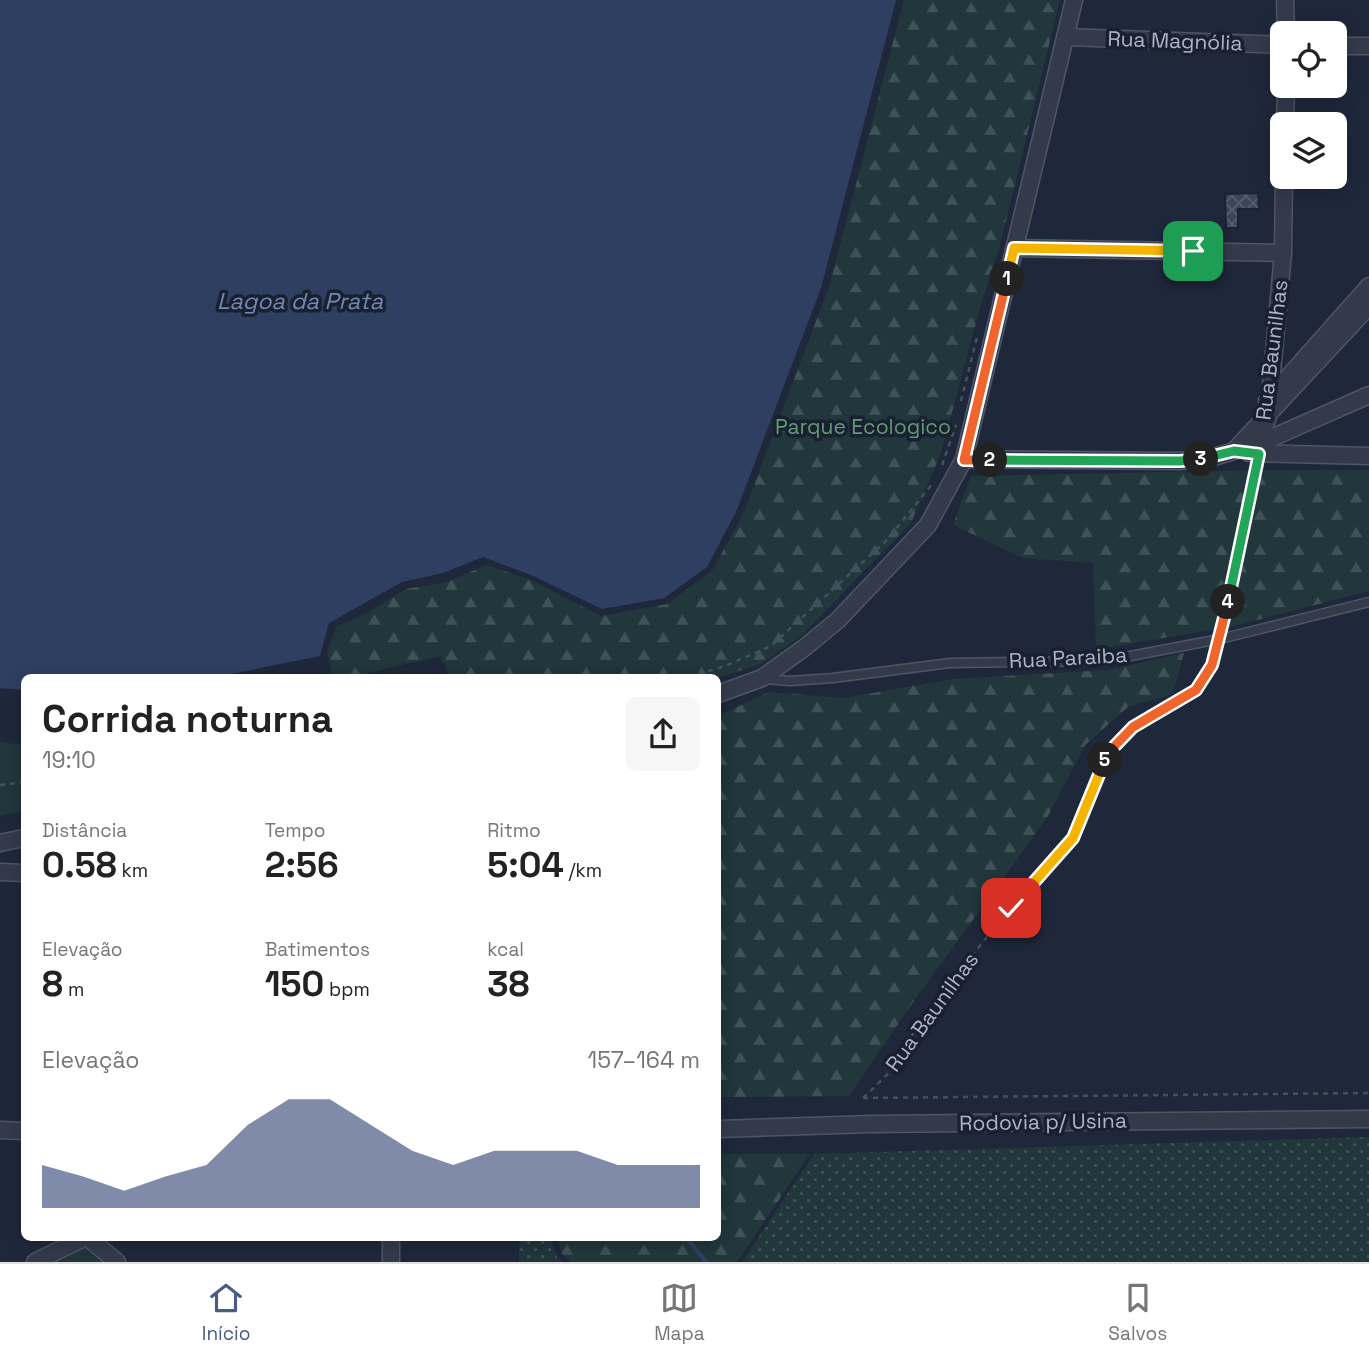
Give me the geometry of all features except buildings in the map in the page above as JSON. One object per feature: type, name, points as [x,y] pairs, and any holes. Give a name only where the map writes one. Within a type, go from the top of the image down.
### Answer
[{"type":"street","points":[[721,693],[762,678],[838,620],[928,525],[964,460],[1074,0]]},
{"type":"street","points":[[1285,0],[1286,21]]},
{"type":"street","name":"Rua Magnólia","points":[[1066,37],[1270,45]]},
{"type":"street","points":[[1347,46],[1369,46]]},
{"type":"street","name":"Rua Baunilhas","points":[[1240,446],[1268,417],[1283,253],[1284,189]]},
{"type":"street","points":[[1014,248],[1283,253]]},
{"type":"street","points":[[1240,446],[1269,398],[1369,286]]},
{"type":"street","points":[[1268,417],[1369,306]]},
{"type":"street","points":[[964,460],[1180,461],[1240,446],[1369,395]]},
{"type":"street","points":[[1240,446],[1369,456]]},
{"type":"street","points":[[0,843],[21,839]]},
{"type":"street","points":[[0,872],[21,873]]},
{"type":"street","name":"Rodovia p/ Usina","points":[[721,1129],[872,1124],[1369,1119]]},
{"type":"street","points":[[0,1130],[21,1131]]},
{"type":"street","points":[[35,1262],[78,1241]]},
{"type":"street","points":[[91,1241],[117,1262]]},
{"type":"street","points":[[391,1241],[391,1262]]},
{"type":"lane","name":"Rua Paraiba","points":[[762,678],[790,681],[950,663],[1104,661],[1220,639],[1369,603]]},
{"type":"path","points":[[959,409],[978,331]]},
{"type":"path","points":[[699,674],[771,646],[887,540],[939,474],[956,423]]},
{"type":"path","name":"Rua Baunilhas","points":[[1240,446],[1220,639],[1212,665],[1196,690],[1133,727],[1107,754],[1073,838],[1011,908],[920,1020],[895,1066],[863,1098],[1369,1093]]},
{"type":"path","points":[[0,785],[21,782]]},
{"type":"green space","name":"Parque Ecologico","points":[[904,0],[1060,0],[1000,245],[941,453],[911,523],[800,637],[760,664],[721,677],[721,674],[449,674],[441,656],[363,674],[332,674],[327,652],[336,627],[367,613],[406,589],[447,582],[486,565],[531,580],[601,616],[667,604],[712,571],[744,512],[830,284]]},
{"type":"green space","points":[[1369,470],[1369,591],[1231,627],[1096,649],[1093,563],[1023,558],[953,525],[971,476]]},
{"type":"green space","points":[[1184,653],[1173,694],[1128,707],[1085,745],[1047,818],[911,1005],[849,1096],[721,1097],[721,715],[768,692],[844,698],[953,679],[1108,670]]},
{"type":"green space","points":[[0,742],[21,745],[21,812],[0,816]]},
{"type":"green space","points":[[1369,1137],[1369,1262],[742,1262],[814,1154]]},
{"type":"green space","points":[[721,1154],[810,1154],[737,1262],[571,1262],[562,1254],[558,1241],[721,1241]]},
{"type":"green space","points":[[519,1241],[551,1241],[557,1257],[563,1262],[519,1262]]},
{"type":"green space","points":[[86,1246],[106,1262],[60,1262]]},
{"type":"water","name":"Lagoa da Prata","points":[[0,0],[896,0],[821,288],[736,512],[707,567],[664,598],[602,609],[531,575],[483,557],[443,573],[402,582],[329,623],[320,656],[231,674],[21,674],[21,690],[0,688]]},
{"type":"waterway","points":[[689,1241],[706,1262]]},
{"type":"route","points":[[1011,908],[1073,838],[1107,754],[1133,727],[1196,690],[1212,665],[1220,639],[1259,454],[1234,451],[1221,456],[1180,461],[964,460],[1014,248],[1193,251]]}]
